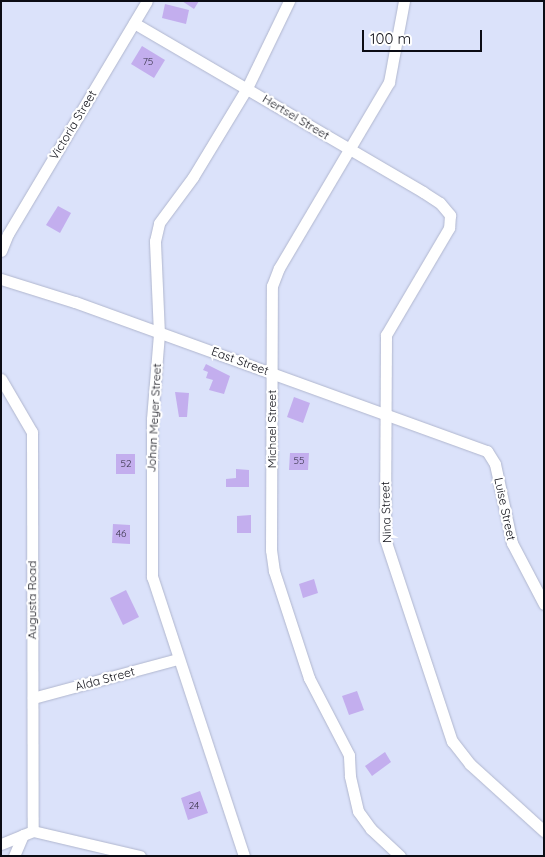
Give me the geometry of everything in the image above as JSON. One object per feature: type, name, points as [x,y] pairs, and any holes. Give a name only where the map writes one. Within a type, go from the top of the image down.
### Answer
[{"type":"street","name":"Victoria Street","points":[[1,251],[8,234],[147,1]]},
{"type":"street","name":"Johan Meyer Street","points":[[244,856],[152,577],[152,419],[159,334],[154,286],[158,226],[193,177],[246,88],[289,1]]},
{"type":"street","name":"Michael Street","points":[[400,856],[371,829],[358,811],[350,776],[348,755],[310,678],[274,571],[271,550],[272,373],[275,279],[390,80],[404,1]]},
{"type":"street","name":"Hertsel Street","points":[[134,23],[440,203],[451,220]]},
{"type":"street","name":"Nina Street","points":[[451,220],[388,331],[384,539],[445,726],[461,755],[544,831]]},
{"type":"street","name":"East Street","points":[[1,279],[75,302],[159,334],[478,446]]},
{"type":"street","name":"Augusta Road","points":[[1,379],[32,432],[32,698],[28,833],[14,856]]},
{"type":"street","name":"Luise Street","points":[[478,446],[494,458],[512,543],[544,604]]},
{"type":"street","name":"Alda Street","points":[[32,698],[178,659]]},
{"type":"street","points":[[1,844],[28,833],[139,856]]},
{"type":"building","points":[[182,1],[199,1],[194,9]]},
{"type":"building","points":[[165,4],[189,10],[186,24],[162,18]]},
{"type":"building","points":[[142,46],[165,60],[154,78],[131,64]]},
{"type":"building","points":[[58,206],[71,213],[60,233],[46,225]]},
{"type":"building","points":[[206,364],[230,376],[224,394],[209,390],[213,380],[206,378],[208,372],[203,370]]},
{"type":"building","points":[[175,392],[189,393],[187,417],[179,417]]},
{"type":"building","points":[[294,397],[310,403],[303,423],[287,417]]},
{"type":"building","points":[[290,453],[309,453],[308,470],[289,470]]},
{"type":"building","points":[[116,454],[135,454],[135,474],[116,474]]},
{"type":"building","points":[[236,469],[249,470],[249,487],[226,487],[226,479],[236,478]]},
{"type":"building","points":[[251,515],[251,533],[237,533],[237,516]]},
{"type":"building","points":[[113,524],[130,525],[130,544],[112,543]]},
{"type":"building","points":[[314,579],[318,593],[303,598],[299,584]]},
{"type":"building","points":[[126,590],[139,617],[123,625],[110,598]]},
{"type":"building","points":[[357,691],[364,710],[349,715],[342,696]]},
{"type":"building","points":[[385,752],[391,762],[372,776],[365,766]]},
{"type":"building","points":[[200,791],[208,813],[188,820],[181,798]]}]
